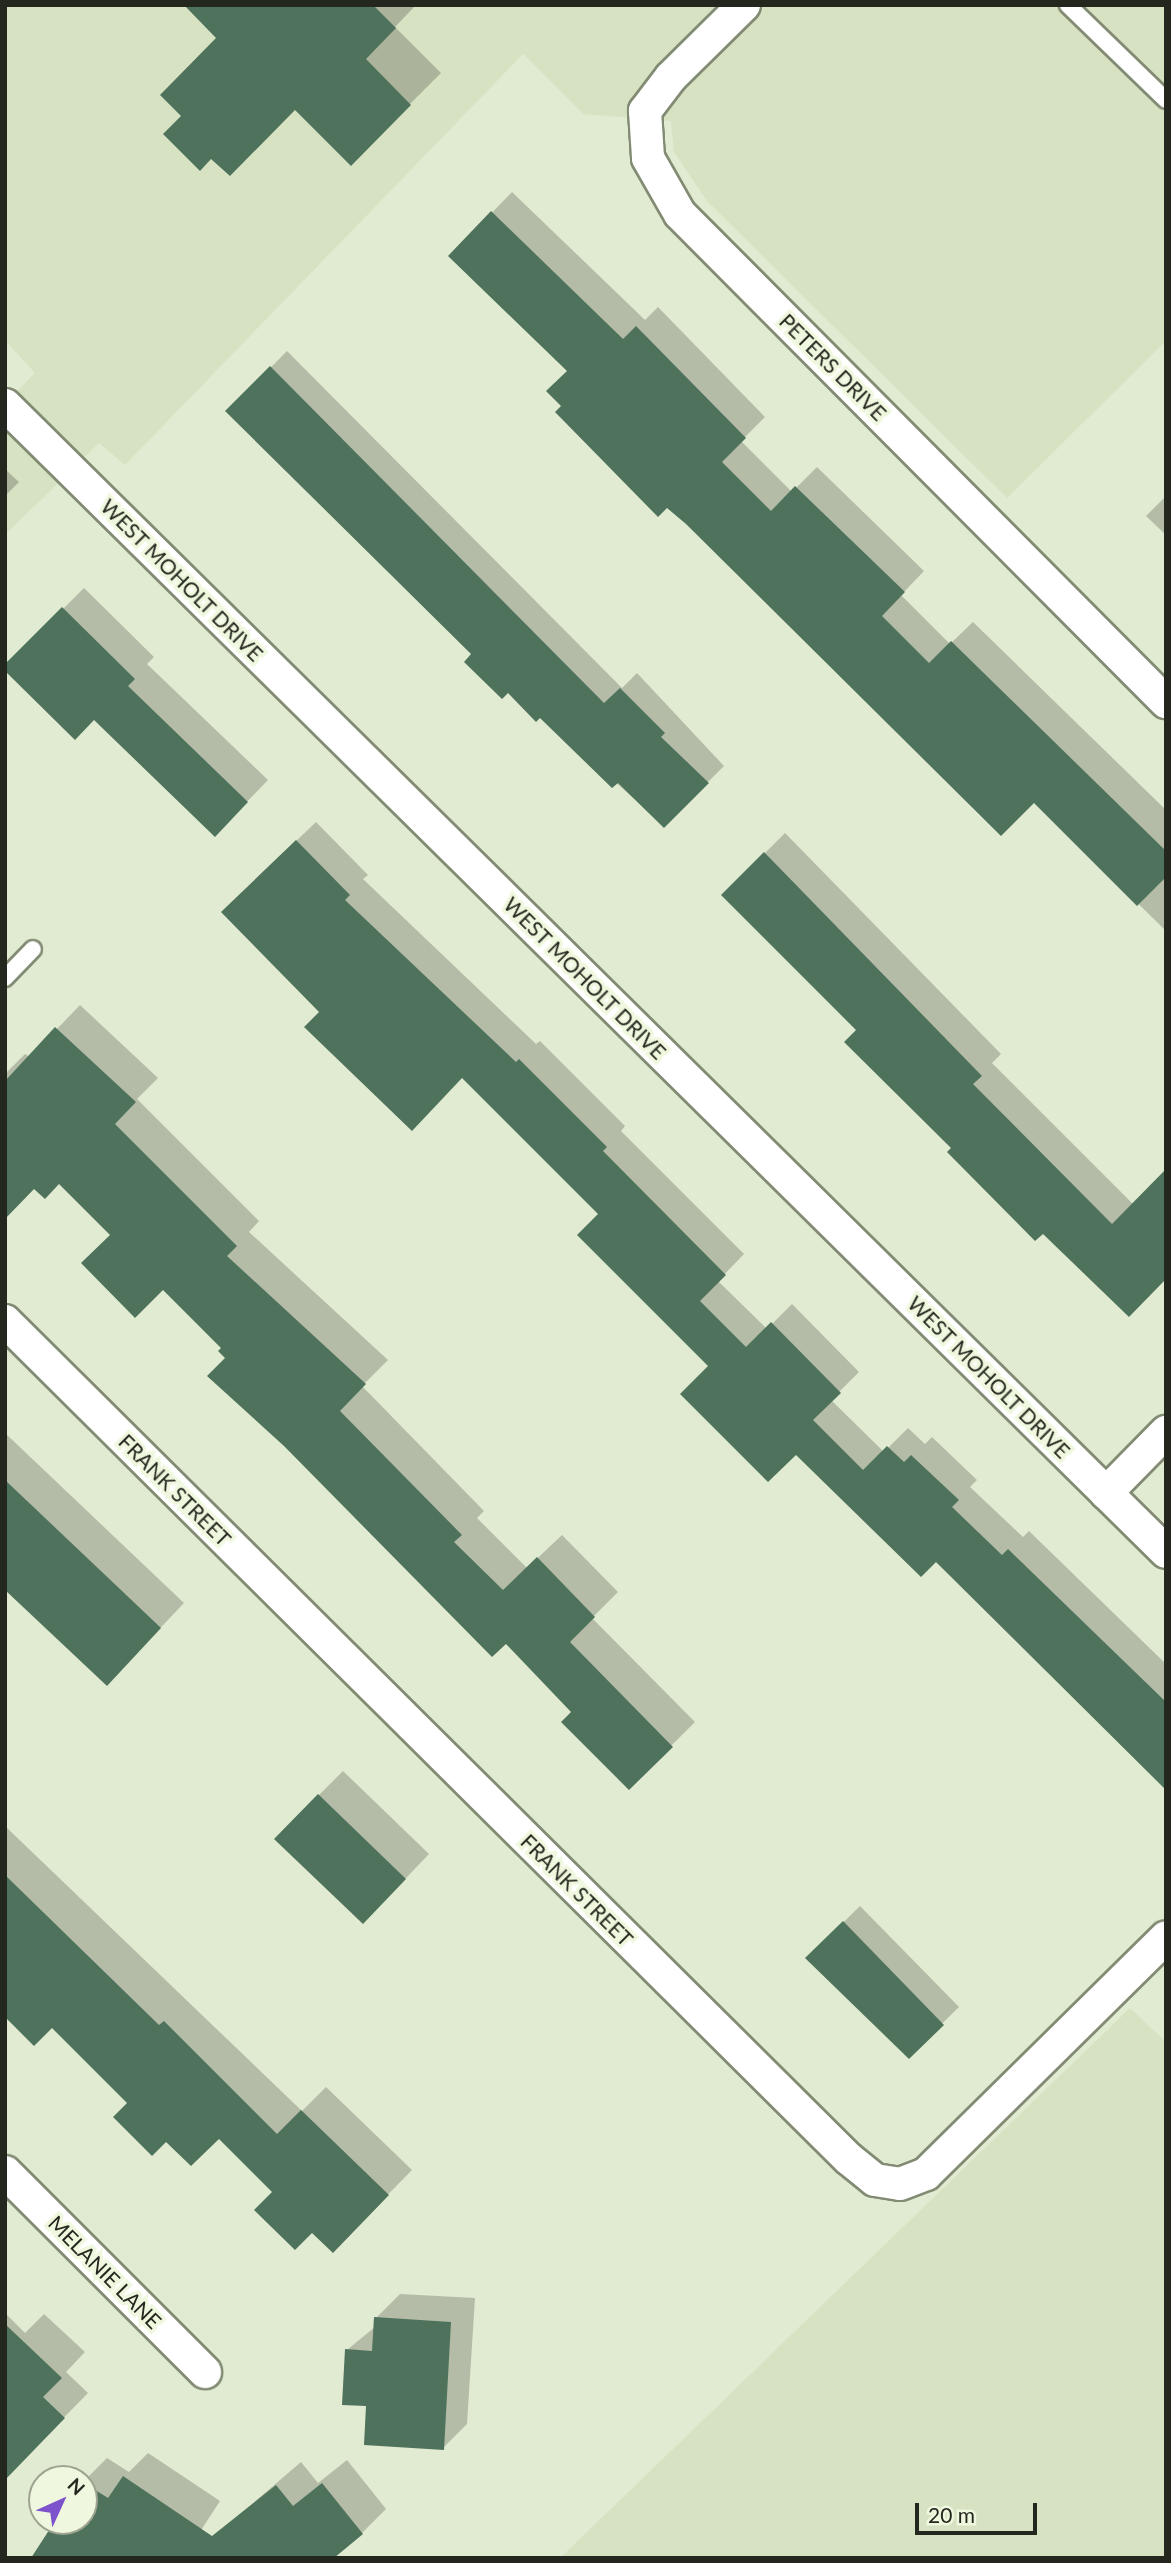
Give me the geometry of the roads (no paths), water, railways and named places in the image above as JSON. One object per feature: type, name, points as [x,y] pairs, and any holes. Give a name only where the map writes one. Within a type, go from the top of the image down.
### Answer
[{"type":"street","name":"PETERS DRIVE","points":[[744,5],[671,76],[645,111],[648,158],[680,214],[1166,702]]},
{"type":"street","name":"WEST MOHOLT DRIVE","points":[[5,405],[1166,1552]]},
{"type":"street","name":"FRANK STREET","points":[[5,1321],[839,2150],[875,2180],[900,2184],[926,2174],[1166,1937]]},
{"type":"street","points":[[1106,1493],[1166,1432]]},
{"type":"street","name":"MELANIE LANE","points":[[5,2172],[205,2372]]},
{"type":"lane","points":[[1068,5],[1166,100]]},
{"type":"lane","points":[[5,978],[33,949]]}]
